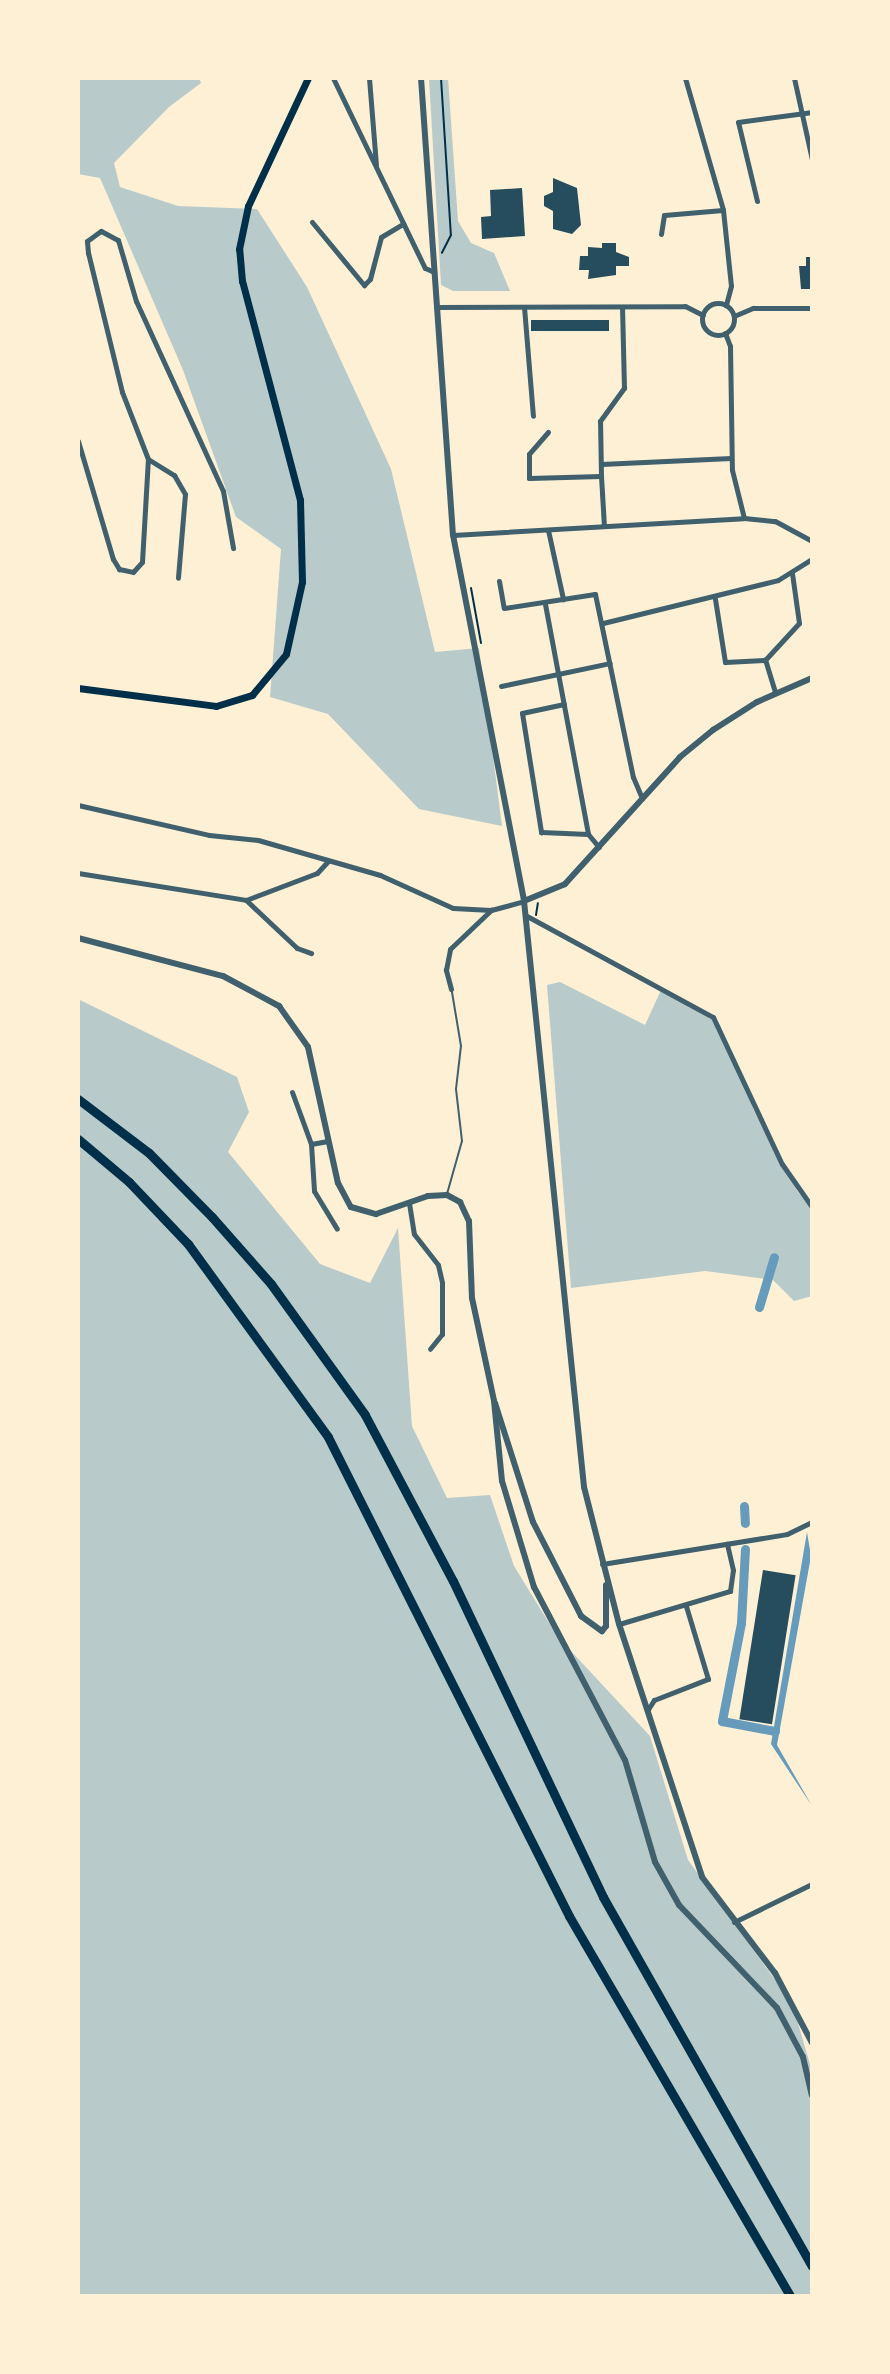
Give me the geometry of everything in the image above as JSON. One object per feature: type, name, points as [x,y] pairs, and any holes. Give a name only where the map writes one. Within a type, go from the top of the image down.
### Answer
[{"type":"highway","points":[[78,1099],[149,1153],[212,1217],[296,1317],[365,1415],[453,1581],[603,1897],[812,2266]]},
{"type":"highway","points":[[78,1139],[129,1182],[188,1244],[328,1437],[569,1916],[790,2296]]},
{"type":"main road","points":[[78,688],[216,706],[252,695],[286,654],[302,582],[300,500],[242,281],[239,249],[248,206],[308,78]]},
{"type":"street","points":[[333,78],[425,268],[434,272]]},
{"type":"street","points":[[369,78],[377,171]]},
{"type":"street","points":[[421,78],[453,535],[524,901],[577,1438],[602,1564],[702,1877],[733,1922],[775,1973],[812,2043]]},
{"type":"street","points":[[685,78],[723,210],[731,286],[726,305]]},
{"type":"street","points":[[794,78],[812,160]]},
{"type":"street","points":[[757,201],[738,122],[812,112]]},
{"type":"street","points":[[661,234],[664,215],[723,210]]},
{"type":"street","points":[[312,222],[364,285],[370,279],[381,237],[403,224]]},
{"type":"street","points":[[78,441],[113,559],[126,573],[142,562],[148,459],[122,392],[88,253],[87,241],[101,231],[118,240],[136,301],[223,491],[233,548]]},
{"type":"street","points":[[703,315],[713,304],[726,305],[734,316]]},
{"type":"street","points":[[436,307],[685,306],[703,315],[708,331],[725,333]]},
{"type":"street","points":[[524,307],[533,416]]},
{"type":"street","points":[[604,526],[602,414],[624,388],[622,307]]},
{"type":"street","points":[[744,518],[731,458],[730,346],[725,333],[734,316],[753,308],[812,308]]},
{"type":"street","points":[[548,432],[529,454],[529,478],[601,476]]},
{"type":"street","points":[[601,464],[731,458]]},
{"type":"street","points":[[148,459],[174,475],[185,494],[178,578]]},
{"type":"street","points":[[812,472],[812,481]]},
{"type":"street","points":[[453,535],[744,518],[775,521],[812,541]]},
{"type":"street","points":[[548,530],[563,599]]},
{"type":"street","points":[[603,623],[715,599],[792,573],[812,559]]},
{"type":"street","points":[[715,599],[725,662],[765,660],[799,623],[792,573]]},
{"type":"street","points":[[499,581],[504,608],[595,594],[633,777],[642,798]]},
{"type":"street","points":[[545,604],[588,834],[599,847]]},
{"type":"street","points":[[765,660],[775,692]]},
{"type":"street","points":[[501,686],[610,663]]},
{"type":"street","points":[[78,805],[209,835],[258,840],[401,882],[453,908],[491,910],[524,901],[565,884],[693,746],[775,692],[812,678]]},
{"type":"street","points":[[564,704],[522,713],[541,832],[588,834]]},
{"type":"street","points":[[78,873],[246,900],[317,873],[328,861]]},
{"type":"street","points":[[246,900],[297,948],[311,953]]},
{"type":"street","points":[[451,989],[446,970],[450,949],[491,910]]},
{"type":"street","points":[[525,915],[713,1017],[768,1137],[798,1192],[812,1207]]},
{"type":"street","points":[[78,938],[233,980],[279,1006],[308,1047],[338,1183],[351,1207],[376,1214],[407,1203],[447,1195],[460,1202],[469,1221],[472,1298],[494,1401],[533,1522],[581,1616],[602,1631],[606,1626],[607,1582]]},
{"type":"street","points":[[292,1092],[311,1144],[314,1191],[337,1229]]},
{"type":"street","points":[[311,1144],[328,1141]]},
{"type":"street","points":[[407,1203],[414,1234],[438,1265],[442,1283],[442,1334],[430,1349]]},
{"type":"street","points":[[494,1401],[502,1481],[534,1587],[625,1760],[655,1862],[679,1905],[777,2008],[803,2057],[812,2095]]},
{"type":"street","points":[[602,1564],[727,1544],[800,1528],[812,1522]]},
{"type":"street","points":[[619,1624],[730,1591],[733,1570],[727,1544]]},
{"type":"street","points":[[647,1712],[654,1700],[708,1679],[686,1606]]},
{"type":"street","points":[[733,1922],[812,1884]]},
{"type":"lane","points":[[447,1195],[462,1141],[456,1089],[461,1046],[451,989]]},
{"type":"path","points":[[441,78],[451,235],[442,253]]},
{"type":"path","points":[[536,923],[539,905]]},
{"type":"shaded area","points":[[78,78],[199,78],[201,83],[169,107],[114,163],[120,187],[178,206],[257,209],[307,287],[391,469],[435,652],[479,648],[502,826],[419,809],[328,714],[270,697],[281,549],[236,517],[183,370],[100,178],[78,174]]},
{"type":"shaded area","points":[[429,78],[448,78],[458,221],[471,243],[494,253],[510,291],[453,291],[441,285]]},
{"type":"shaded area","points":[[560,982],[645,1025],[662,988],[720,1025],[754,1111],[798,1192],[812,1207],[812,1296],[794,1301],[773,1280],[705,1271],[571,1288],[547,985]]},
{"type":"shaded area","points":[[78,999],[237,1077],[249,1112],[228,1152],[320,1264],[370,1283],[398,1228],[412,1426],[447,1498],[490,1495],[514,1566],[557,1636],[650,1736],[688,1860],[792,2003],[812,2071],[812,2296],[78,2296]]},
{"type":"water","points":[[807,1532],[811,1556],[777,1745],[812,1806],[771,1744]]},
{"type":"building","points":[[553,178],[577,188],[581,225],[572,234],[553,229],[553,211],[544,206],[544,196],[553,192]]},
{"type":"building","points":[[522,188],[525,236],[482,239],[481,217],[491,216],[490,190]]},
{"type":"building","points":[[602,243],[616,243],[616,252],[629,257],[629,266],[616,266],[616,275],[588,279],[589,270],[579,270],[580,256],[588,256],[588,247],[602,248]]},
{"type":"building","points":[[806,257],[812,257],[812,289],[801,289],[799,266],[806,266]]},
{"type":"building","points":[[531,320],[609,320],[609,331],[531,331]]},
{"type":"building","points":[[763,1570],[796,1575],[772,1724],[739,1719]]},
{"type":"waterway","points":[[759,1307],[774,1257]]},
{"type":"waterway","points":[[744,1506],[745,1523]]},
{"type":"waterway","points":[[745,1549],[741,1623],[722,1721],[775,1731]]}]
